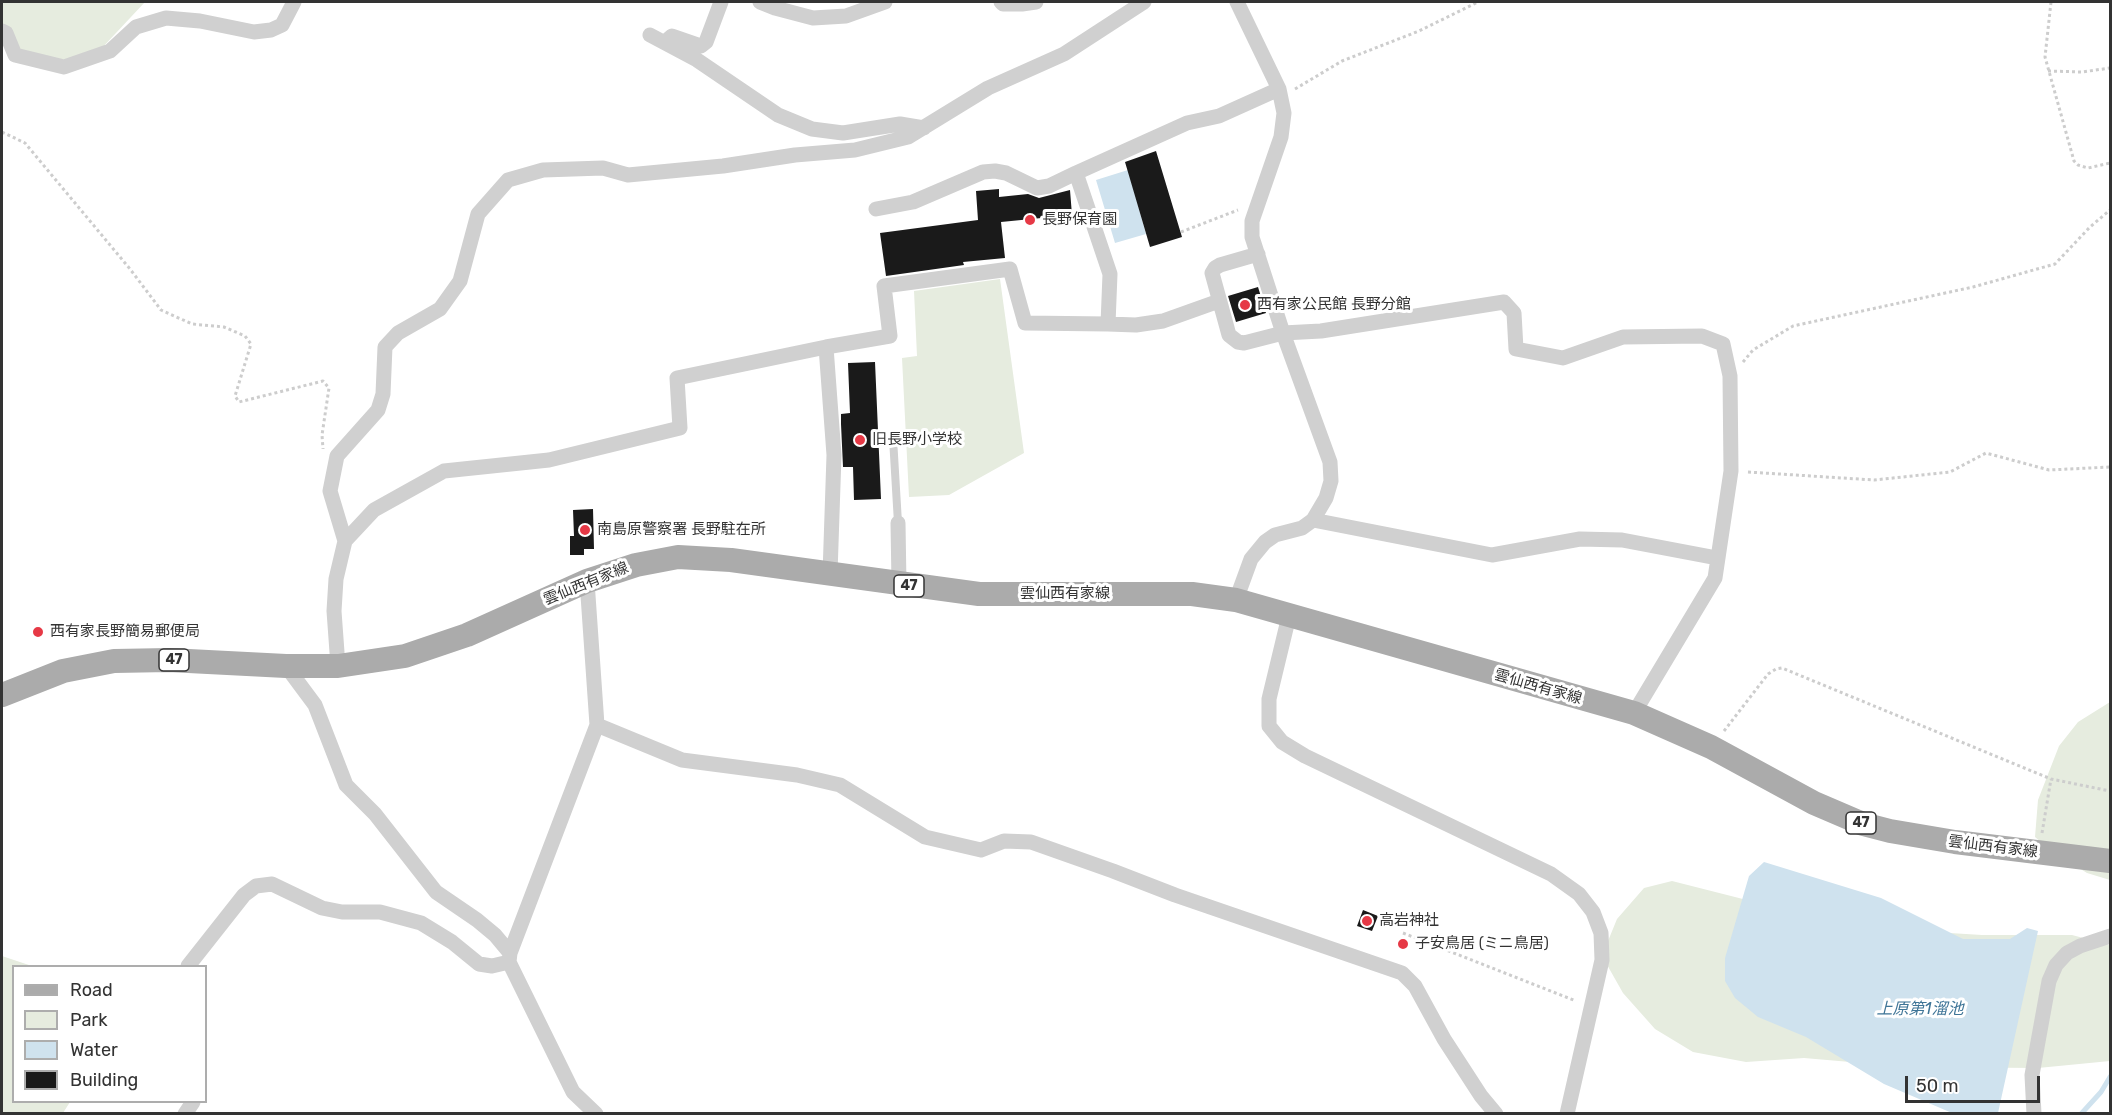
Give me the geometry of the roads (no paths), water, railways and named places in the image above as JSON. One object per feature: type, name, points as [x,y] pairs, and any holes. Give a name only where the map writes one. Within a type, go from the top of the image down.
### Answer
[{"type":"main road","name":"雲仙西有家線","points":[[2,695],[63,671],[114,661],[170,660],[286,666],[338,666],[405,656],[467,635],[587,581],[636,565],[678,557],[731,560],[979,594],[1192,594],[1236,600],[1634,713],[1711,747],[1814,803],[1863,824],[1955,842],[2110,861]]},
{"type":"street","points":[[2,31],[6,33],[15,55],[64,67],[110,51],[136,27],[166,18],[200,21],[255,32],[271,30],[282,25],[294,2]]},
{"type":"street","points":[[665,42],[672,36],[701,46],[706,42],[721,2]]},
{"type":"street","points":[[760,2],[775,9],[813,18],[846,16],[885,2]]},
{"type":"street","points":[[1001,2],[1003,4],[1036,2]]},
{"type":"street","points":[[345,541],[330,491],[337,456],[378,410],[384,394],[385,347],[398,333],[440,309],[460,281],[478,214],[508,180],[543,170],[603,168],[628,175],[855,150],[908,137],[988,88],[1064,54],[1144,2]]},
{"type":"street","points":[[1236,600],[1251,559],[1265,542],[1275,536],[1302,528],[1313,520],[1326,498],[1331,481],[1330,462],[1283,333],[1252,237],[1252,221],[1281,137],[1284,113],[1280,93],[1237,2]]},
{"type":"street","points":[[650,34],[697,60],[778,115],[812,129],[843,133],[900,124],[924,128]]},
{"type":"street","points":[[876,209],[913,202],[983,172],[1006,173],[1037,188],[1049,186],[1187,123],[1219,116],[1280,93]]},
{"type":"street","points":[[1076,173],[1110,274],[1108,324]]},
{"type":"street","points":[[1258,254],[1215,268],[1212,278],[1229,334],[1238,342],[1244,343],[1283,333],[1321,331],[1504,302],[1514,313],[1516,349],[1563,358],[1623,337],[1702,336],[1723,344],[1730,376],[1731,471],[1715,578],[1634,713]]},
{"type":"street","points":[[338,666],[334,611],[336,579],[345,541],[374,510],[444,471],[549,460],[680,428],[677,378],[890,336],[884,286],[1010,269],[1025,323],[1136,325],[1163,321],[1219,301]]},
{"type":"street","points":[[826,347],[834,455],[830,574]]},
{"type":"street","points":[[1313,520],[1492,555],[1580,539],[1622,540],[1717,558]]},
{"type":"street","points":[[898,523],[899,584]]},
{"type":"street","points":[[189,965],[244,894],[256,886],[272,884],[322,908],[342,912],[380,912],[421,923],[452,942],[479,964],[492,966],[509,958],[597,725],[587,581]]},
{"type":"street","points":[[1289,616],[1269,699],[1269,726],[1282,742],[1305,756],[1551,874],[1578,894],[1593,912],[1601,933],[1602,960],[1567,1113]]},
{"type":"street","points":[[286,666],[315,705],[346,785],[375,814],[436,892],[495,935],[509,958],[573,1092],[596,1113]]},
{"type":"street","points":[[597,725],[682,760],[797,776],[840,785],[925,837],[981,850],[1004,841],[1031,842],[1175,896],[1402,973],[1415,986],[1444,1039],[1481,1096],[1496,1113]]},
{"type":"street","points":[[2034,1113],[2032,1075],[2049,981],[2056,965],[2067,953],[2110,936]]},
{"type":"lane","points":[[893,438],[898,523]]},
{"type":"water","points":[[1128,170],[1146,234],[1115,243],[1096,180]]},
{"type":"water","name":"上原第1溜池","points":[[1764,862],[1881,898],[1963,939],[2010,939],[2027,928],[2038,931],[1998,1113],[1952,1113],[1884,1084],[1806,1037],[1758,1017],[1735,998],[1725,981],[1725,958],[1749,876]]},
{"type":"waterway","points":[[2081,1114],[2101,1092],[2110,1077]]},
{"type":"place","name":"長野保育園","points":[[1030,220]]},
{"type":"place","name":"西有家公民館 長野分館","points":[[1245,305]]},
{"type":"place","name":"旧長野小学校","points":[[860,440]]},
{"type":"place","name":"南島原警察署 長野駐在所","points":[[585,530]]},
{"type":"place","name":"西有家長野簡易郵便局","points":[[38,632]]},
{"type":"place","name":"高岩神社","points":[[1367,921]]},
{"type":"place","name":"子安鳥居 (ミニ鳥居)","points":[[1403,944]]}]
